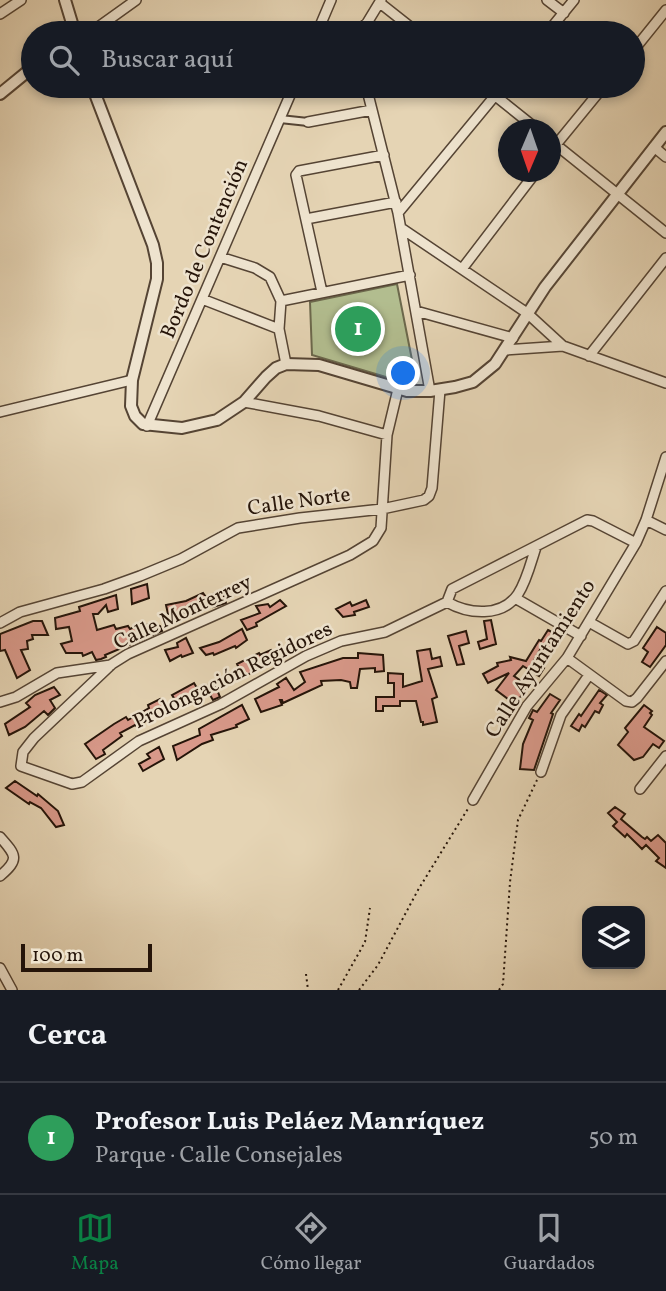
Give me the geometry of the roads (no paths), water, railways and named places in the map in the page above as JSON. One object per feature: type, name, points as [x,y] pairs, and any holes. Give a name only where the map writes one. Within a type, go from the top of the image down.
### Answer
[{"type":"street","points":[[0,14],[21,0]]},
{"type":"street","points":[[65,0],[71,21]]},
{"type":"street","points":[[107,21],[136,0]]},
{"type":"street","points":[[322,21],[331,0]]},
{"type":"street","points":[[547,0],[564,13]]},
{"type":"street","points":[[557,21],[574,0]]},
{"type":"street","points":[[367,21],[381,1],[404,21]]},
{"type":"street","points":[[645,36],[666,10]]},
{"type":"street","points":[[0,94],[21,77]]},
{"type":"street","points":[[97,98],[153,244],[157,263],[154,298],[132,380],[131,406],[135,416],[147,426],[182,428],[200,425],[229,414],[276,368],[286,364],[319,365],[398,389],[435,391],[473,382],[486,374],[506,350],[527,313],[666,132]]},
{"type":"street","name":"Bordo de Contención","points":[[147,426],[289,98]]},
{"type":"street","points":[[369,98],[396,202],[416,311],[435,391]]},
{"type":"street","points":[[398,213],[493,98]]},
{"type":"street","points":[[498,98],[524,119]]},
{"type":"street","points":[[561,136],[594,98]]},
{"type":"street","points":[[280,119],[308,122],[372,110]]},
{"type":"street","points":[[654,147],[666,157]]},
{"type":"street","points":[[561,153],[666,233]]},
{"type":"street","points":[[322,292],[297,180],[299,171],[384,155]]},
{"type":"street","points":[[462,269],[528,182]]},
{"type":"street","points":[[306,219],[396,202]]},
{"type":"street","points":[[401,228],[527,313],[562,346],[666,382]]},
{"type":"street","points":[[220,257],[263,272],[270,278],[281,301],[279,329],[286,364]]},
{"type":"street","points":[[589,356],[666,258]]},
{"type":"street","points":[[281,301],[410,275]]},
{"type":"street","points":[[202,299],[279,329]]},
{"type":"street","points":[[416,311],[513,338]]},
{"type":"street","points":[[506,350],[562,346]]},
{"type":"street","points":[[0,412],[132,380]]},
{"type":"street","name":"Calle Monterrey","points":[[72,784],[21,766],[23,752],[34,738],[112,664],[128,654],[350,555],[378,535],[387,435],[398,389]]},
{"type":"street","name":"Calle Norte","points":[[0,623],[20,612],[104,589],[140,576],[181,559],[238,528],[382,509],[424,500],[432,488],[435,391]]},
{"type":"street","points":[[244,402],[310,414],[387,435]]},
{"type":"street","name":"Calle Ayuntamiento","points":[[473,800],[527,706],[568,658],[636,543],[666,457]]},
{"type":"street","name":"Prolongación Regidores","points":[[72,784],[82,782],[139,741],[221,704],[306,656],[341,641],[385,632],[447,602],[452,589],[587,520],[636,543]]},
{"type":"street","points":[[646,520],[666,530]]},
{"type":"street","points":[[447,602],[461,610],[488,612],[510,603],[515,598],[536,547]]},
{"type":"street","points":[[589,622],[628,644],[634,641],[666,591]]},
{"type":"street","points":[[515,598],[581,636]]},
{"type":"street","points":[[568,658],[626,701],[632,702],[666,661]]},
{"type":"street","points":[[0,702],[16,697],[57,673],[112,664]]},
{"type":"street","points":[[541,772],[561,715],[589,675]]},
{"type":"street","points":[[640,789],[666,756]]},
{"type":"street","points":[[0,837],[13,851],[15,858],[12,866],[0,876]]},
{"type":"street","points":[[0,968],[12,990]]},
{"type":"place","name":"Profesor Luis Peláez Manríquez","points":[[358,329]]}]
